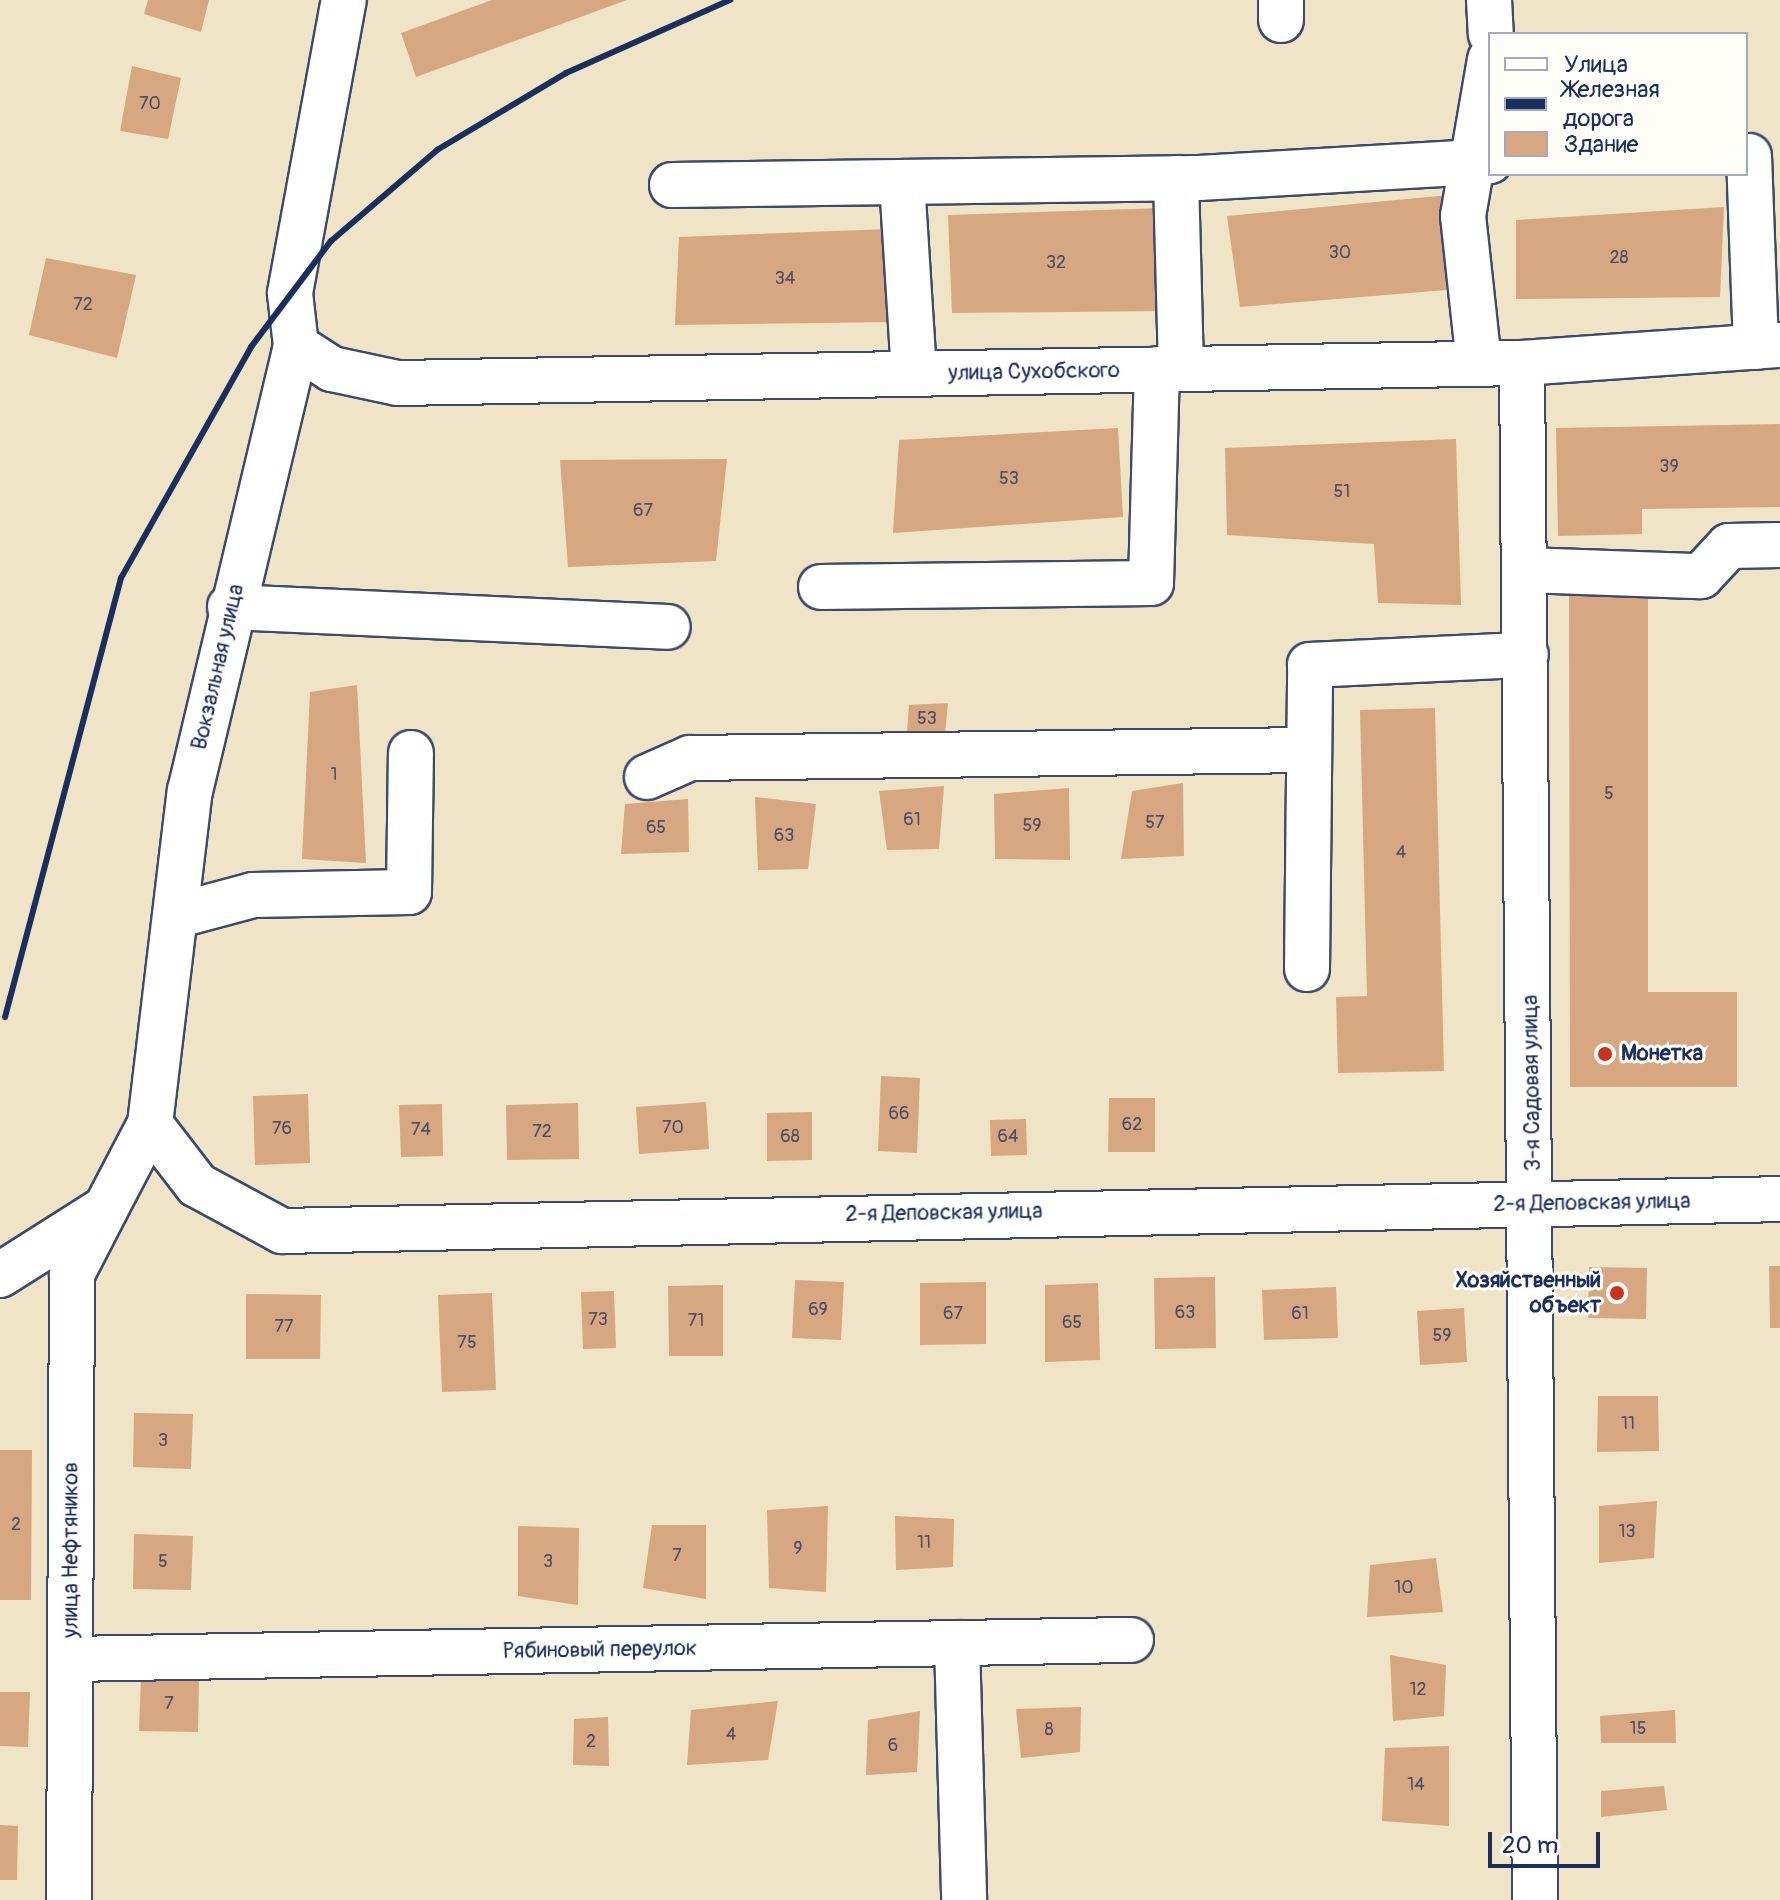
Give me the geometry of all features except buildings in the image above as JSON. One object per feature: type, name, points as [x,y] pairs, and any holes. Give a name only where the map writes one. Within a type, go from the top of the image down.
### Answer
[{"type":"street","name":"Вокзальная улица","points":[[106,1208],[150,1124],[190,791],[230,607],[296,346],[290,293],[344,0]]},
{"type":"street","points":[[1489,0],[1491,32]]},
{"type":"street","points":[[1479,363],[1463,216],[1481,161],[1488,82]]},
{"type":"street","points":[[1758,156],[1768,346]]},
{"type":"street","points":[[672,185],[1176,178],[1481,161]]},
{"type":"street","points":[[821,587],[1151,583],[1169,369],[1176,178]]},
{"type":"street","points":[[902,182],[914,374]]},
{"type":"street","name":"улица Сухобского","points":[[296,346],[332,369],[398,383],[1522,363],[1768,346]]},
{"type":"street","name":"3-я Садовая улица","points":[[1522,363],[1533,1204],[1535,1900]]},
{"type":"street","points":[[1525,570],[1701,576],[1729,546],[1780,545]]},
{"type":"street","points":[[230,607],[668,627]]},
{"type":"street","points":[[1307,969],[1310,665],[1526,655]]},
{"type":"street","points":[[647,777],[690,758],[1309,750]]},
{"type":"street","points":[[175,916],[253,895],[409,892],[411,753]]},
{"type":"street","name":"2-я Деповская улица","points":[[150,1124],[197,1185],[282,1231],[1780,1199]]},
{"type":"street","points":[[0,1275],[106,1208]]},
{"type":"street","name":"улица Нефтяников","points":[[69,1900],[72,1274],[106,1208]]},
{"type":"street","name":"Рябиновый переулок","points":[[70,1659],[1131,1640]]},
{"type":"street","points":[[957,1643],[964,1900]]},
{"type":"railway","points":[[5,1017],[121,578],[251,347],[331,241],[437,150],[566,73],[730,0]]},
{"type":"place","name":"Монетка","points":[[1605,1054]]},
{"type":"place","name":"Хозяйственный объект","points":[[1617,1293]]}]
